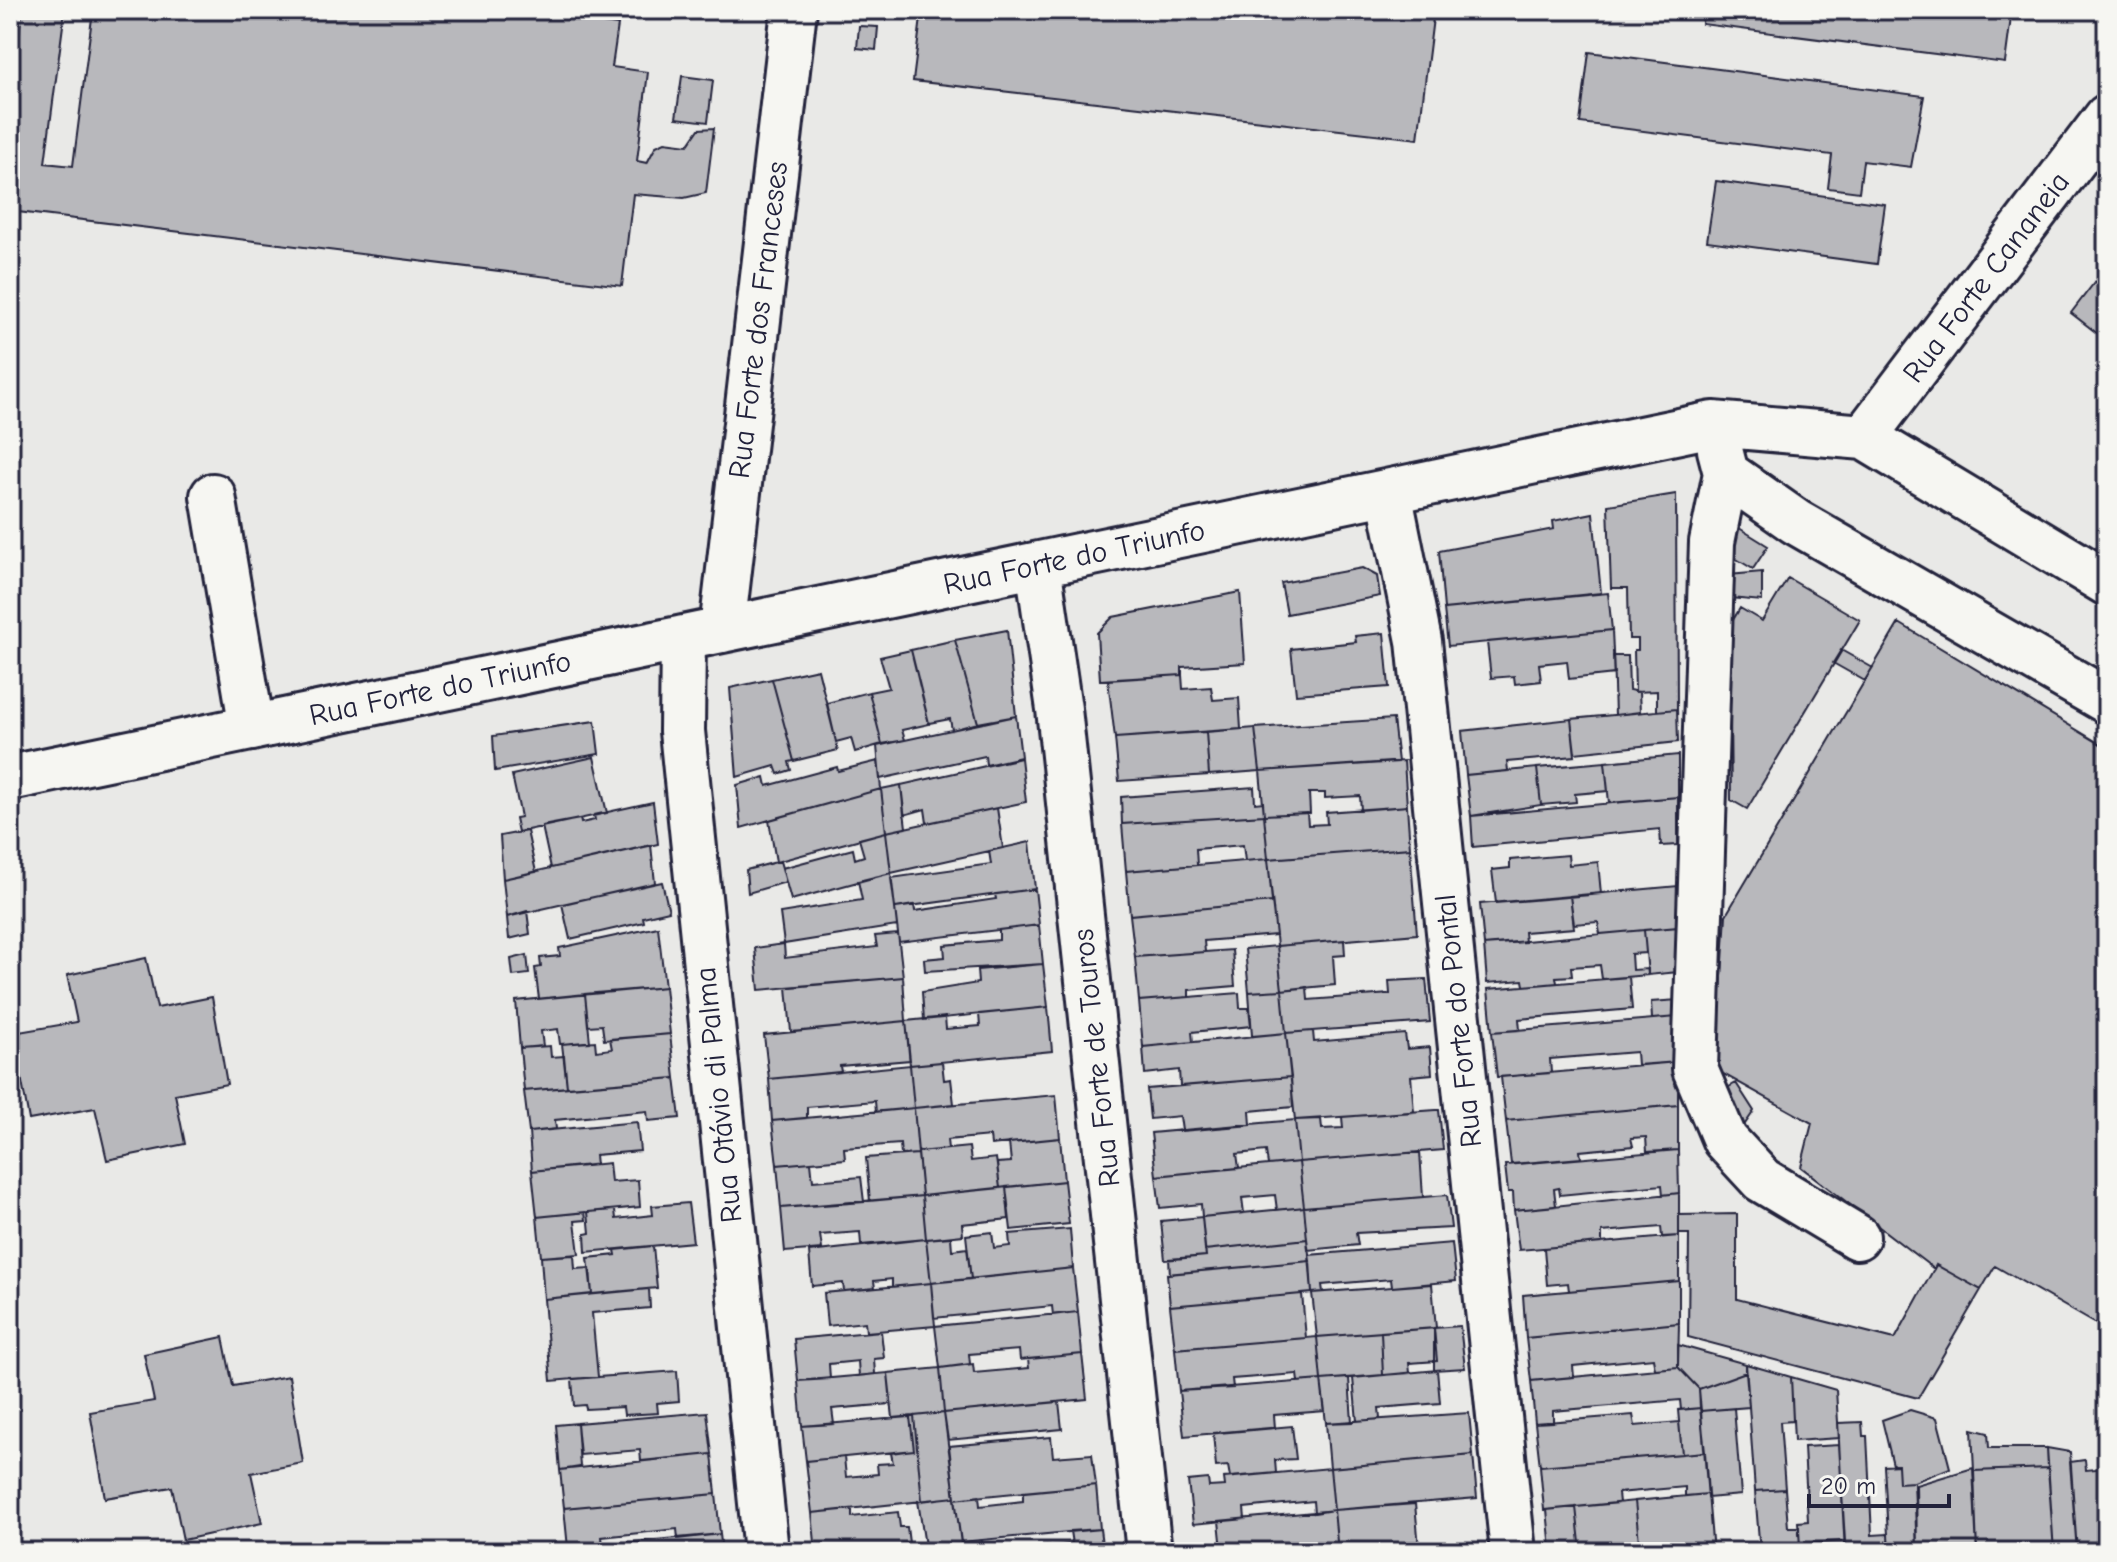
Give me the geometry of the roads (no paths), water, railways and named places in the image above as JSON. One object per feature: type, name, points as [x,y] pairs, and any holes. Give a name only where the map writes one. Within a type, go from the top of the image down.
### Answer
[{"type":"street","name":"Rua Forte dos Franceses","points":[[702,634],[794,10]]},
{"type":"street","name":"Rua Forte Cananeia","points":[[1864,437],[2107,117]]},
{"type":"street","name":"Rua Forte do Triunfo","points":[[10,778],[1713,424],[1864,437],[2107,583]]},
{"type":"street","points":[[1713,424],[1726,473],[1712,542],[1695,1069],[1725,1140],[1762,1180],[1857,1237]]},
{"type":"street","points":[[1726,473],[1796,522],[2107,701]]},
{"type":"street","name":"Rua Forte do Pontal","points":[[1389,492],[1419,641],[1513,1552]]},
{"type":"street","points":[[213,496],[252,728]]},
{"type":"street","name":"Rua Forte de Touros","points":[[1038,565],[1059,709],[1149,1552]]},
{"type":"street","name":"Rua Otávio di Palma","points":[[702,634],[682,731],[766,1552]]}]
